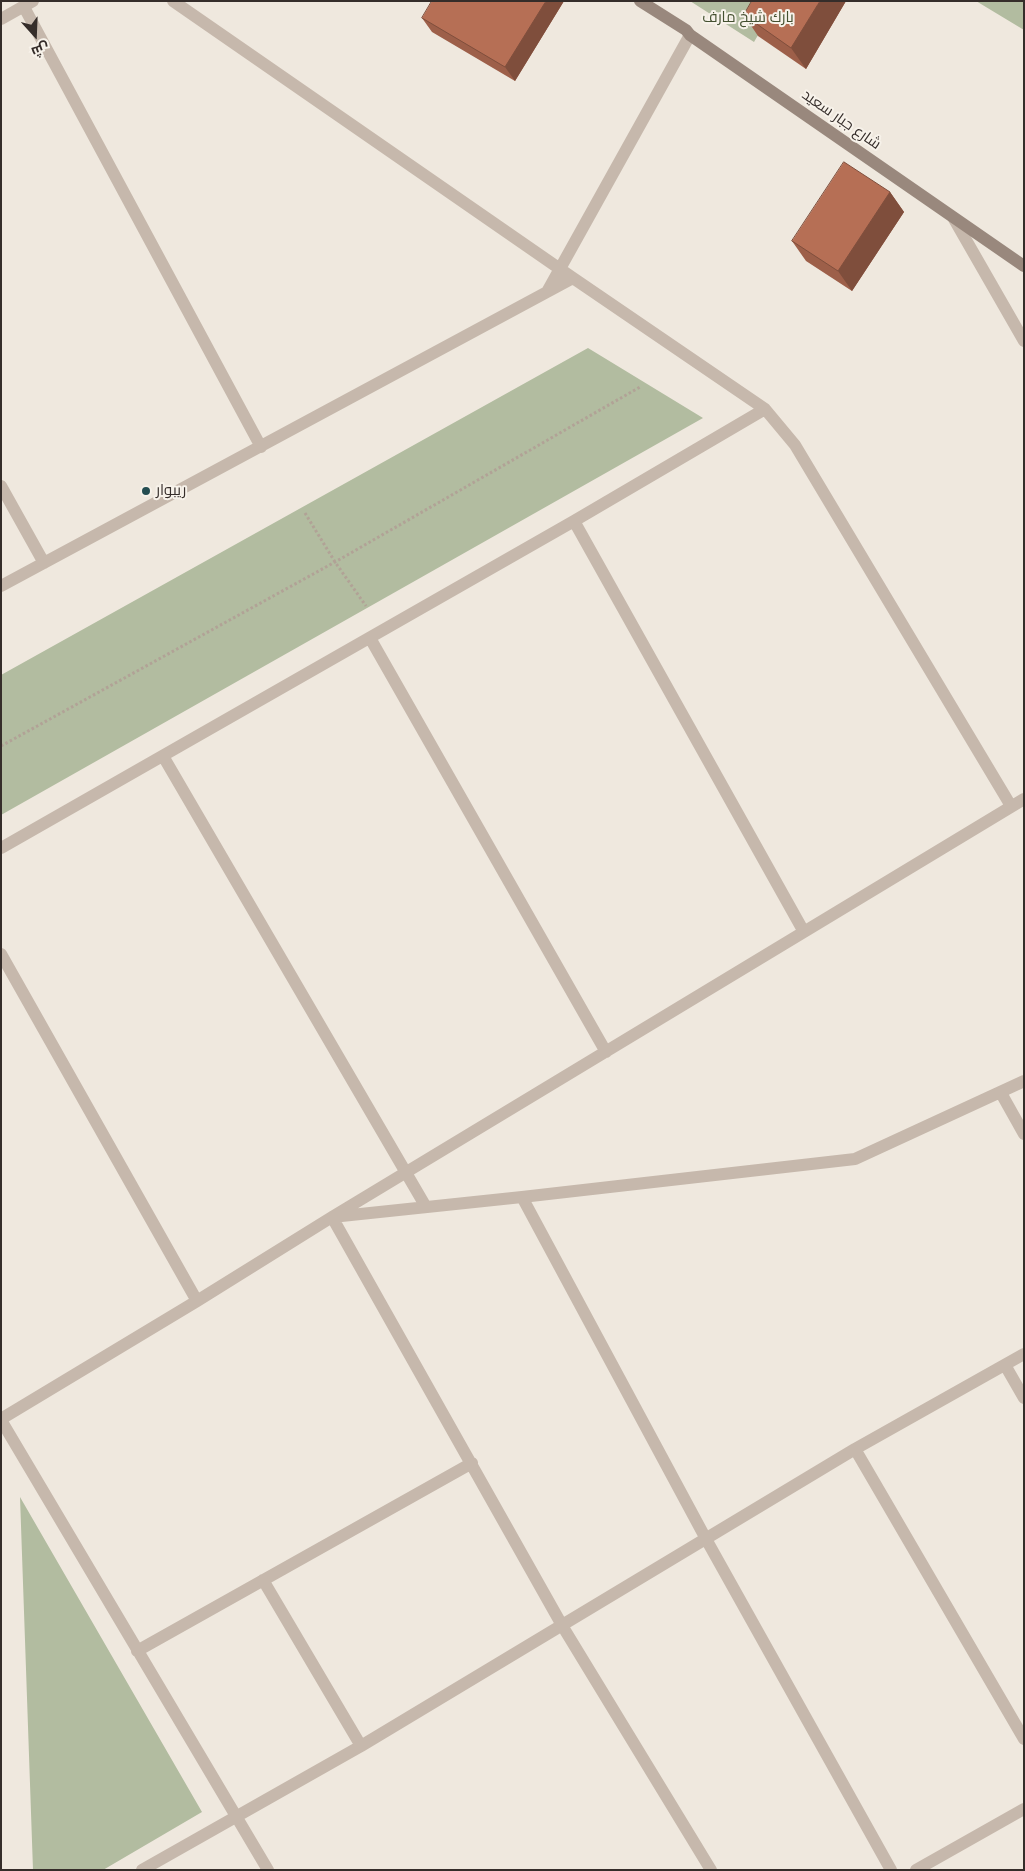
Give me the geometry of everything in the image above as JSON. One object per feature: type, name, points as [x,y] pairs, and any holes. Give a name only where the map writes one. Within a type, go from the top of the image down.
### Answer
[{"type":"street","points":[[173,1],[765,409],[795,445],[1011,806]]},
{"type":"street","name":"شارع جبار سعيد","points":[[640,1],[686,30],[690,35],[1024,266]]},
{"type":"street","points":[[1,19],[29,4],[260,447]]},
{"type":"street","points":[[547,292],[690,35]]},
{"type":"street","points":[[954,219],[1024,341]]},
{"type":"street","points":[[1,586],[573,278]]},
{"type":"street","points":[[1,848],[574,521],[765,409]]},
{"type":"street","points":[[1,486],[44,563]]},
{"type":"street","points":[[574,521],[804,932]]},
{"type":"street","points":[[370,638],[606,1052]]},
{"type":"street","points":[[163,756],[426,1207]]},
{"type":"street","points":[[268,1870],[1,1419],[197,1302],[332,1217],[1024,799]]},
{"type":"street","points":[[1,954],[197,1302]]},
{"type":"street","points":[[332,1217],[856,1159],[1024,1081]]},
{"type":"street","points":[[1001,1093],[1024,1134]]},
{"type":"street","points":[[522,1197],[706,1539],[891,1870]]},
{"type":"street","points":[[332,1217],[562,1626],[711,1870]]},
{"type":"street","points":[[142,1870],[361,1746],[855,1449],[1024,1354]]},
{"type":"street","points":[[1005,1365],[1024,1398]]},
{"type":"street","points":[[855,1449],[1024,1739]]},
{"type":"street","points":[[137,1651],[472,1463]]},
{"type":"street","points":[[264,1580],[361,1746]]},
{"type":"street","points":[[916,1870],[1024,1809]]},
{"type":"path","points":[[1,746],[335,562],[640,388]]},
{"type":"path","points":[[305,513],[335,562],[366,606]]},
{"type":"green space","name":"بارك شيخ مارف","points":[[690,1],[778,1],[754,42]]},
{"type":"green space","points":[[976,1],[1024,1],[1024,30]]},
{"type":"green space","points":[[588,348],[703,418],[1,815],[1,675]]},
{"type":"green space","points":[[20,1497],[202,1812],[103,1870],[33,1870]]},
{"type":"building","points":[[432,1],[546,1],[505,67],[422,18]]},
{"type":"building","points":[[752,1],[820,1],[791,48],[744,15]]},
{"type":"building","points":[[844,162],[890,192],[838,271],[792,241]]},
{"type":"place","name":"ريبوار","points":[[146,491]]}]
